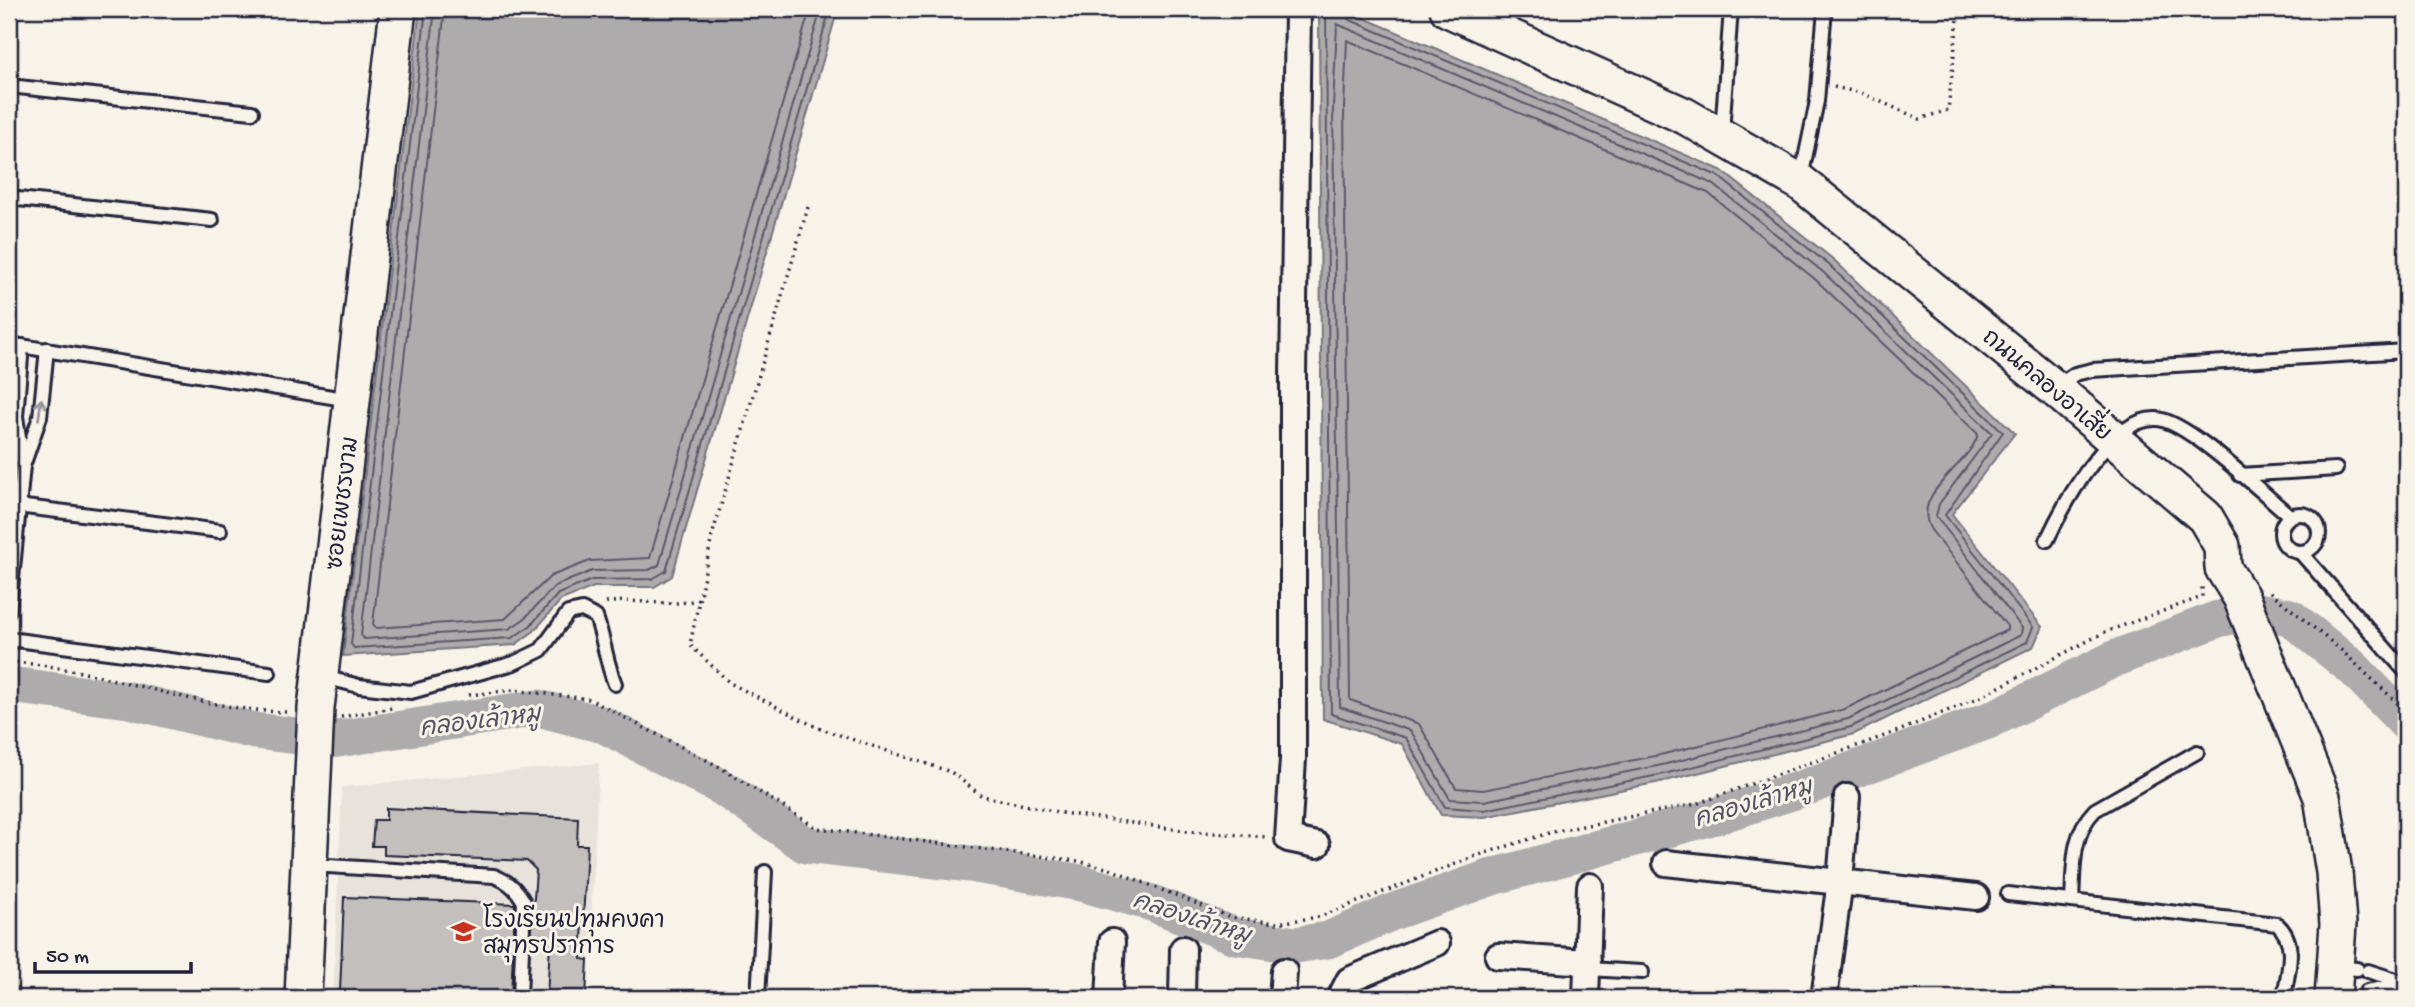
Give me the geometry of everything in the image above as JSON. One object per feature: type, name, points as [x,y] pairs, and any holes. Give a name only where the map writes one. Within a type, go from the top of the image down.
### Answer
[{"type":"street","name":"ซอยเพชรงาม","points":[[303,998],[315,703],[354,401],[398,9]]},
{"type":"street","points":[[1298,9],[1293,350],[1293,759],[1288,839],[1317,845]]},
{"type":"street","name":"ถนนคลองอาเสี่ย","points":[[1448,9],[1685,116],[1800,182],[2054,388],[2205,517],[2222,546],[2223,568],[2252,604],[2322,797],[2348,983]]},
{"type":"street","points":[[1824,998],[1840,881],[1847,797]]},
{"type":"street","points":[[1666,863],[1976,897]]},
{"type":"street","points":[[1586,998],[1590,886]]},
{"type":"street","points":[[1109,998],[1112,942]]},
{"type":"street","points":[[1340,998],[1349,980],[1437,943]]},
{"type":"street","points":[[1182,998],[1183,949]]},
{"type":"street","points":[[1498,956],[1588,965]]},
{"type":"street","points":[[1282,998],[1284,971]]},
{"type":"lane","points":[[1722,135],[1731,9]]},
{"type":"lane","points":[[1800,182],[1818,83],[1825,9]]},
{"type":"lane","points":[[9,86],[251,112]]},
{"type":"lane","points":[[9,198],[212,220]]},
{"type":"lane","points":[[23,467],[16,416],[15,345],[354,401]]},
{"type":"lane","points":[[9,610],[14,506],[23,467],[40,417],[47,349]]},
{"type":"lane","points":[[2054,388],[2075,374],[2092,370],[2406,351]]},
{"type":"lane","points":[[2047,540],[2062,510],[2112,437],[2144,420],[2169,422],[2188,432],[2290,516]]},
{"type":"lane","points":[[2240,475],[2336,468]]},
{"type":"lane","points":[[14,506],[220,531]]},
{"type":"lane","points":[[2300,552],[2310,549],[2319,532],[2316,523],[2309,516],[2300,513],[2290,516],[2283,523],[2283,542],[2290,549],[2300,552],[2406,672]]},
{"type":"lane","points":[[315,703],[359,686],[411,692],[514,663],[541,650],[568,613],[584,611],[596,617],[607,645],[608,667],[615,684]]},
{"type":"lane","points":[[9,639],[270,673]]},
{"type":"lane","points":[[2071,901],[2076,842],[2082,823],[2095,810],[2197,752]]},
{"type":"lane","points":[[307,865],[494,876],[506,881],[517,888],[524,902],[520,998]]},
{"type":"lane","points":[[758,998],[765,872]]},
{"type":"lane","points":[[2008,894],[2277,924],[2286,932],[2291,947],[2284,998]]},
{"type":"lane","points":[[1588,965],[1642,972]]},
{"type":"lane","points":[[2348,983],[2390,988],[2406,984]]},
{"type":"lane","points":[[2348,983],[2390,988]]},
{"type":"path","points":[[1818,83],[1861,93],[1920,119],[1948,110],[1959,9]]},
{"type":"path","points":[[808,207],[712,536],[690,645],[730,683],[818,728],[951,772],[982,796],[1062,813],[1175,830],[1288,839]]},
{"type":"path","points":[[460,696],[513,690],[590,699],[718,766],[817,828],[1078,861],[1110,869],[1230,917],[1276,923],[1319,917],[1476,856],[1552,832],[1696,804],[1901,730],[1969,702],[2105,632],[2202,597],[2203,576]]},
{"type":"path","points":[[584,611],[609,602],[672,604],[699,599]]},
{"type":"path","points":[[2252,604],[2341,650],[2406,710]]},
{"type":"path","points":[[9,662],[93,676],[188,700],[315,703],[351,717],[398,706]]},
{"type":"shaded area","name":"โรงเรียนปทุมคงคา สมุทรปราการ","points":[[599,763],[587,998],[333,998],[342,787]]},
{"type":"shaded area","points":[[335,993],[425,998],[334,998]]},
{"type":"water","points":[[420,9],[838,9],[672,576],[654,587],[594,587],[561,600],[534,631],[515,645],[343,656]]},
{"type":"water","points":[[1319,9],[1343,9],[1721,170],[1834,260],[2015,433],[1952,514],[2042,627],[2033,647],[1854,734],[1665,781],[1484,817],[1441,815],[1402,744],[1323,719]]},
{"type":"building","points":[[386,808],[578,818],[577,845],[587,845],[581,959],[588,960],[586,998],[547,998],[550,943],[531,942],[536,870],[527,861],[384,855],[384,846],[372,846],[374,820],[386,820]]},
{"type":"building","points":[[344,897],[515,904],[511,998],[340,992]]},
{"type":"waterway","name":"คลองเล้าหมู","points":[[9,685],[129,700],[255,731],[331,740],[538,708],[604,725],[723,788],[806,845],[970,864],[1081,883],[1152,903],[1235,936],[1295,945],[1328,940],[1395,911],[1492,877],[1716,816],[1804,788],[1990,720],[2116,658],[2218,619],[2257,611],[2290,617],[2353,668],[2406,723]]},
{"type":"place","name":"โรงเรียนปทุมคงคา สมุทรปราการ","points":[[463,932]]}]
